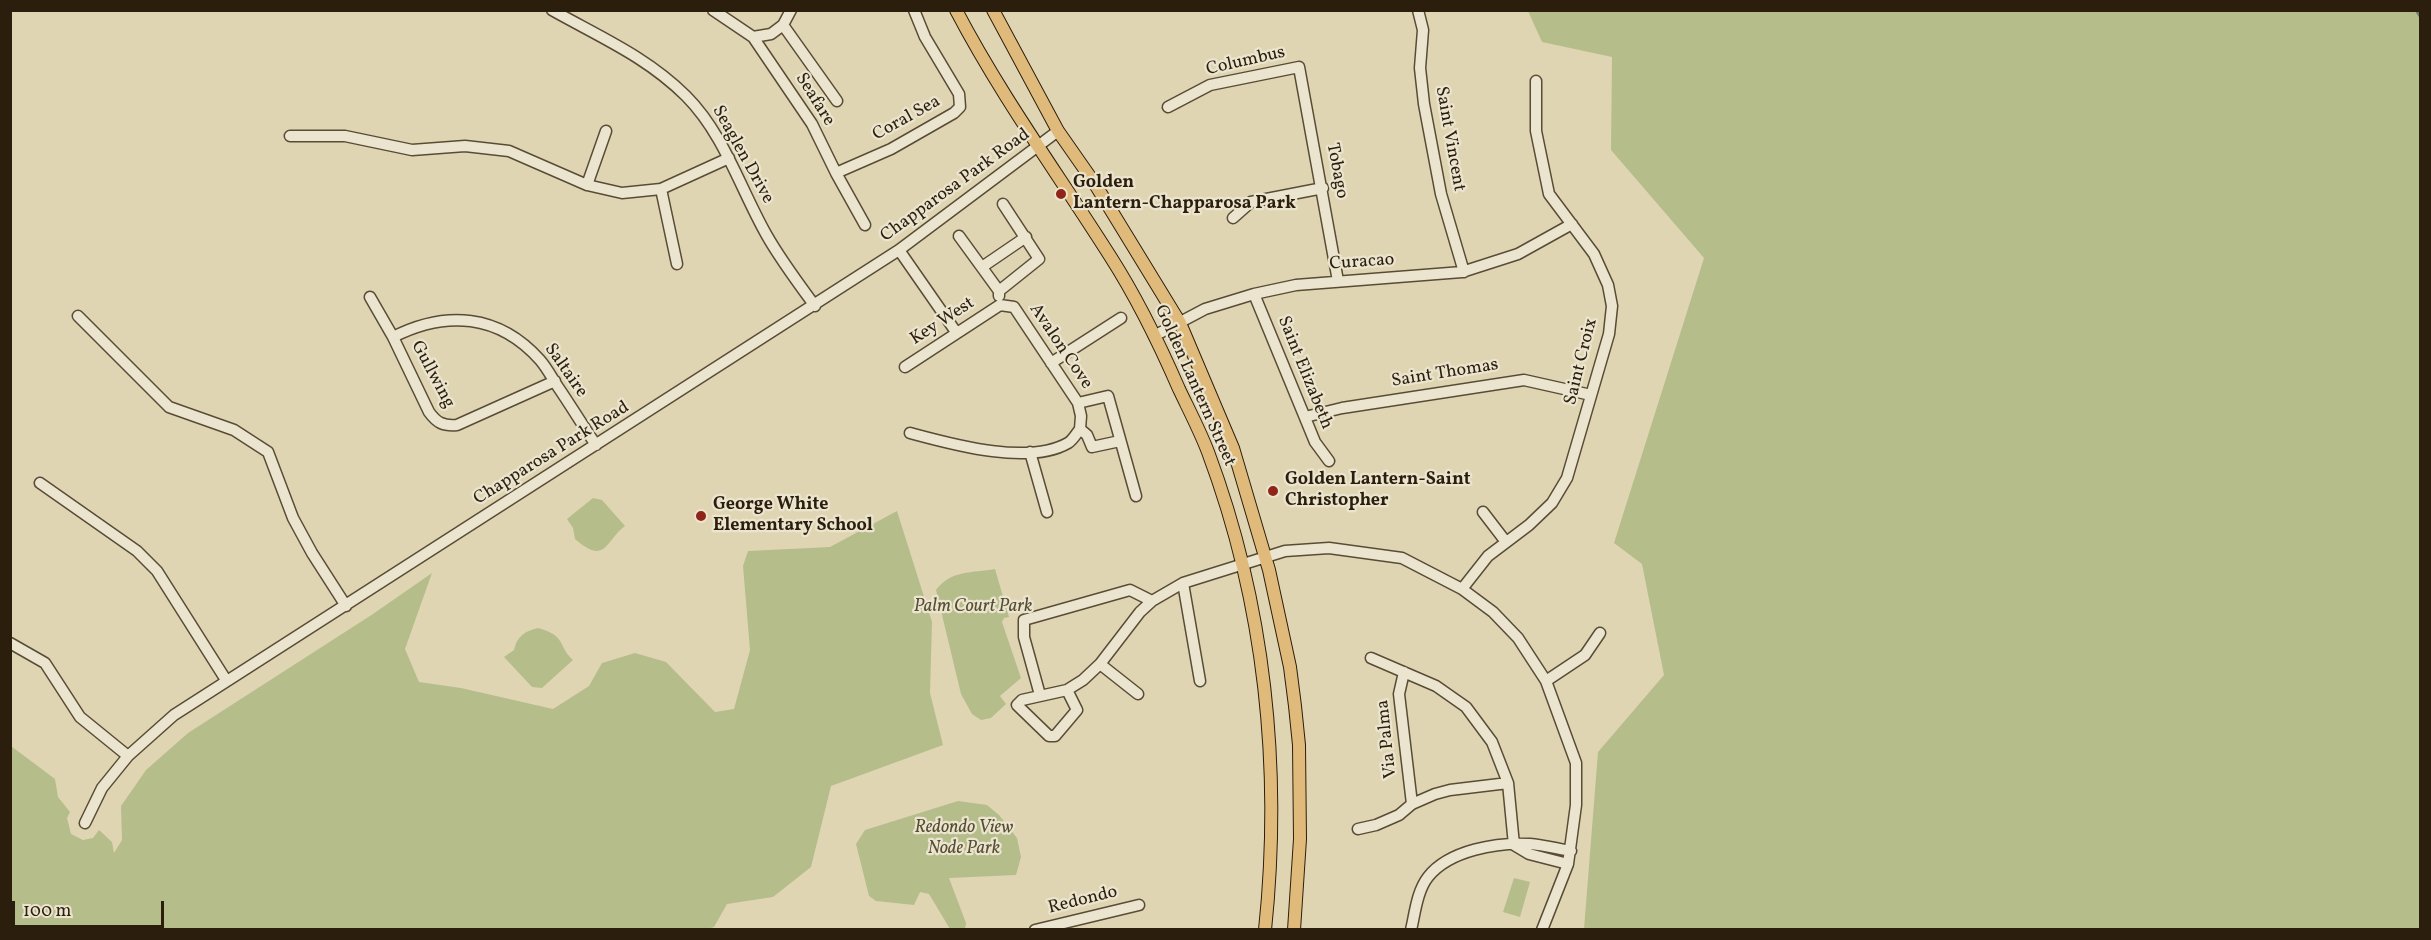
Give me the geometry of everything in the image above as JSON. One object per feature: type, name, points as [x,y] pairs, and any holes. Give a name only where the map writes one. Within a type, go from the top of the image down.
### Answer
[{"type":"main road","name":"Golden Lantern Street","points":[[956,10],[995,81],[1111,257],[1154,336],[1208,451],[1242,563],[1258,636],[1268,730],[1272,806],[1265,930]]},
{"type":"main road","name":"Golden Lantern Street","points":[[993,10],[1058,131],[1095,184],[1180,323],[1233,448],[1266,556],[1290,667],[1299,745],[1300,839],[1293,930]]},
{"type":"street","name":"Seaglen Drive","points":[[552,10],[570,15],[633,53],[658,70],[688,97],[710,125],[729,158],[766,235],[815,306]]},
{"type":"street","name":"Seafare","points":[[713,10],[753,37],[812,124],[865,225]]},
{"type":"street","points":[[753,37],[771,34],[783,25],[791,10]]},
{"type":"street","name":"Coral Sea","points":[[836,173],[891,149],[954,113],[960,107],[959,94],[925,37],[914,10]]},
{"type":"street","name":"Saint Vincent","points":[[1418,10],[1423,30],[1420,68],[1424,104],[1441,194],[1464,272]]},
{"type":"street","points":[[783,25],[837,101]]},
{"type":"street","name":"Columbus","points":[[1168,107],[1210,85],[1299,67]]},
{"type":"street","name":"Tobago","points":[[1299,67],[1323,188],[1338,281]]},
{"type":"street","name":"Saint Croix","points":[[1462,589],[1488,556],[1552,503],[1567,478],[1609,334],[1612,306],[1608,285],[1594,254],[1550,194],[1536,130],[1536,81]]},
{"type":"street","points":[[587,185],[606,131]]},
{"type":"street","name":"Chapparosa Park Road","points":[[85,823],[102,788],[128,756],[174,715],[815,306],[899,250],[1058,131]]},
{"type":"street","points":[[290,136],[345,136],[412,150],[465,146],[509,151],[587,185],[622,193],[661,189],[729,158]]},
{"type":"street","points":[[1233,218],[1251,202],[1323,188]]},
{"type":"street","points":[[661,189],[677,264]]},
{"type":"street","points":[[959,236],[999,291],[1040,259],[1003,204]]},
{"type":"street","name":"Curacao","points":[[1154,336],[1205,309],[1254,294],[1296,285],[1464,272],[1518,254],[1572,224]]},
{"type":"street","points":[[982,267],[1026,237]]},
{"type":"street","points":[[899,250],[956,332]]},
{"type":"street","name":"Avalon Cove","points":[[999,291],[1000,305],[1014,307],[1078,403],[1081,416],[1080,429]]},
{"type":"street","name":"Saint Elizabeth","points":[[1254,294],[1315,442],[1329,461]]},
{"type":"street","name":"Gullwing","points":[[370,297],[393,337],[429,412],[435,421],[445,426],[457,425],[555,381]]},
{"type":"street","name":"Key West","points":[[904,367],[1000,305]]},
{"type":"street","points":[[78,316],[169,406],[234,430],[268,452],[293,518],[346,606]]},
{"type":"street","points":[[1051,363],[1121,318]]},
{"type":"street","name":"Saltaire","points":[[393,337],[414,326],[437,320],[461,319],[484,323],[506,332],[526,345],[542,362],[596,445]]},
{"type":"street","name":"Saint Thomas","points":[[1305,417],[1342,408],[1524,380],[1591,395]]},
{"type":"street","points":[[1078,403],[1108,396],[1136,496]]},
{"type":"street","points":[[910,433],[969,449],[1030,452],[1052,449],[1069,442],[1080,429],[1088,435],[1092,447],[1120,441]]},
{"type":"street","points":[[1030,452],[1047,512]]},
{"type":"street","points":[[40,483],[137,551],[157,572],[226,680]]},
{"type":"street","points":[[1483,512],[1506,542]]},
{"type":"street","points":[[1067,690],[1077,710],[1052,737],[1017,705],[1022,700],[1067,690],[1083,680],[1100,664],[1140,612],[1152,601],[1183,583],[1286,551],[1329,548],[1402,558],[1462,589],[1493,612],[1518,638],[1546,681],[1576,763],[1576,805],[1568,864],[1542,930]]},
{"type":"street","points":[[1183,583],[1200,681]]},
{"type":"street","points":[[1040,695],[1024,637],[1024,620],[1130,590],[1152,601]]},
{"type":"street","points":[[1546,681],[1584,655],[1600,633]]},
{"type":"street","points":[[10,643],[45,663],[80,717],[128,756]]},
{"type":"street","points":[[1371,658],[1436,686],[1466,707],[1492,741],[1508,783],[1514,845]]},
{"type":"street","points":[[1100,664],[1138,694]]},
{"type":"street","name":"Via Palma","points":[[1404,672],[1399,694],[1412,804]]},
{"type":"street","points":[[1358,830],[1399,815],[1412,804],[1450,790],[1508,783]]},
{"type":"street","points":[[1412,930],[1420,891],[1427,878],[1437,868],[1468,851],[1530,844],[1571,851]]},
{"type":"street","points":[[1514,845],[1530,854],[1568,864]]},
{"type":"street","name":"Redondo","points":[[1035,930],[1139,905]]},
{"type":"green space","points":[[1528,11],[2420,11],[2420,929],[1584,929],[1598,752],[1664,675],[1642,564],[1614,543],[1704,258],[1611,150],[1612,57],[1542,42]]},
{"type":"green space","points":[[593,498],[602,500],[625,526],[599,551],[585,547],[575,539],[573,528],[567,519]]},
{"type":"green space","points":[[897,511],[932,622],[930,693],[943,745],[831,786],[811,867],[773,897],[727,904],[714,927],[704,930],[11,929],[11,746],[55,779],[58,797],[70,812],[67,818],[71,834],[83,840],[93,838],[99,830],[112,842],[114,853],[122,840],[121,806],[146,770],[188,733],[373,614],[432,573],[405,649],[419,682],[461,688],[553,709],[589,686],[602,663],[635,653],[666,662],[715,712],[734,709],[750,650],[743,566],[748,551],[830,547]]},
{"type":"green space","name":"Palm Court Park","points":[[995,569],[1009,617],[1004,618],[1002,622],[1021,678],[1000,696],[1006,704],[991,718],[981,720],[972,714],[961,694],[936,590],[955,576]]},
{"type":"green space","points":[[538,628],[558,638],[573,660],[542,688],[532,687],[504,657],[514,650],[522,635]]},
{"type":"green space","name":"Redondo View Node Park","points":[[958,801],[987,805],[999,815],[1017,838],[1021,857],[1016,875],[949,878],[966,923],[965,929],[950,929],[929,894],[920,892],[914,905],[876,901],[869,896],[856,844],[865,830]]},
{"type":"green space","points":[[1514,878],[1530,882],[1520,917],[1503,912]]},
{"type":"waterway","points":[[2416,10],[2420,16]]},
{"type":"place","name":"Golden Lantern-Chapparosa Park","points":[[1061,194]]},
{"type":"place","name":"Golden Lantern-Saint Christopher","points":[[1273,491]]},
{"type":"place","name":"George White Elementary School","points":[[701,516]]}]
